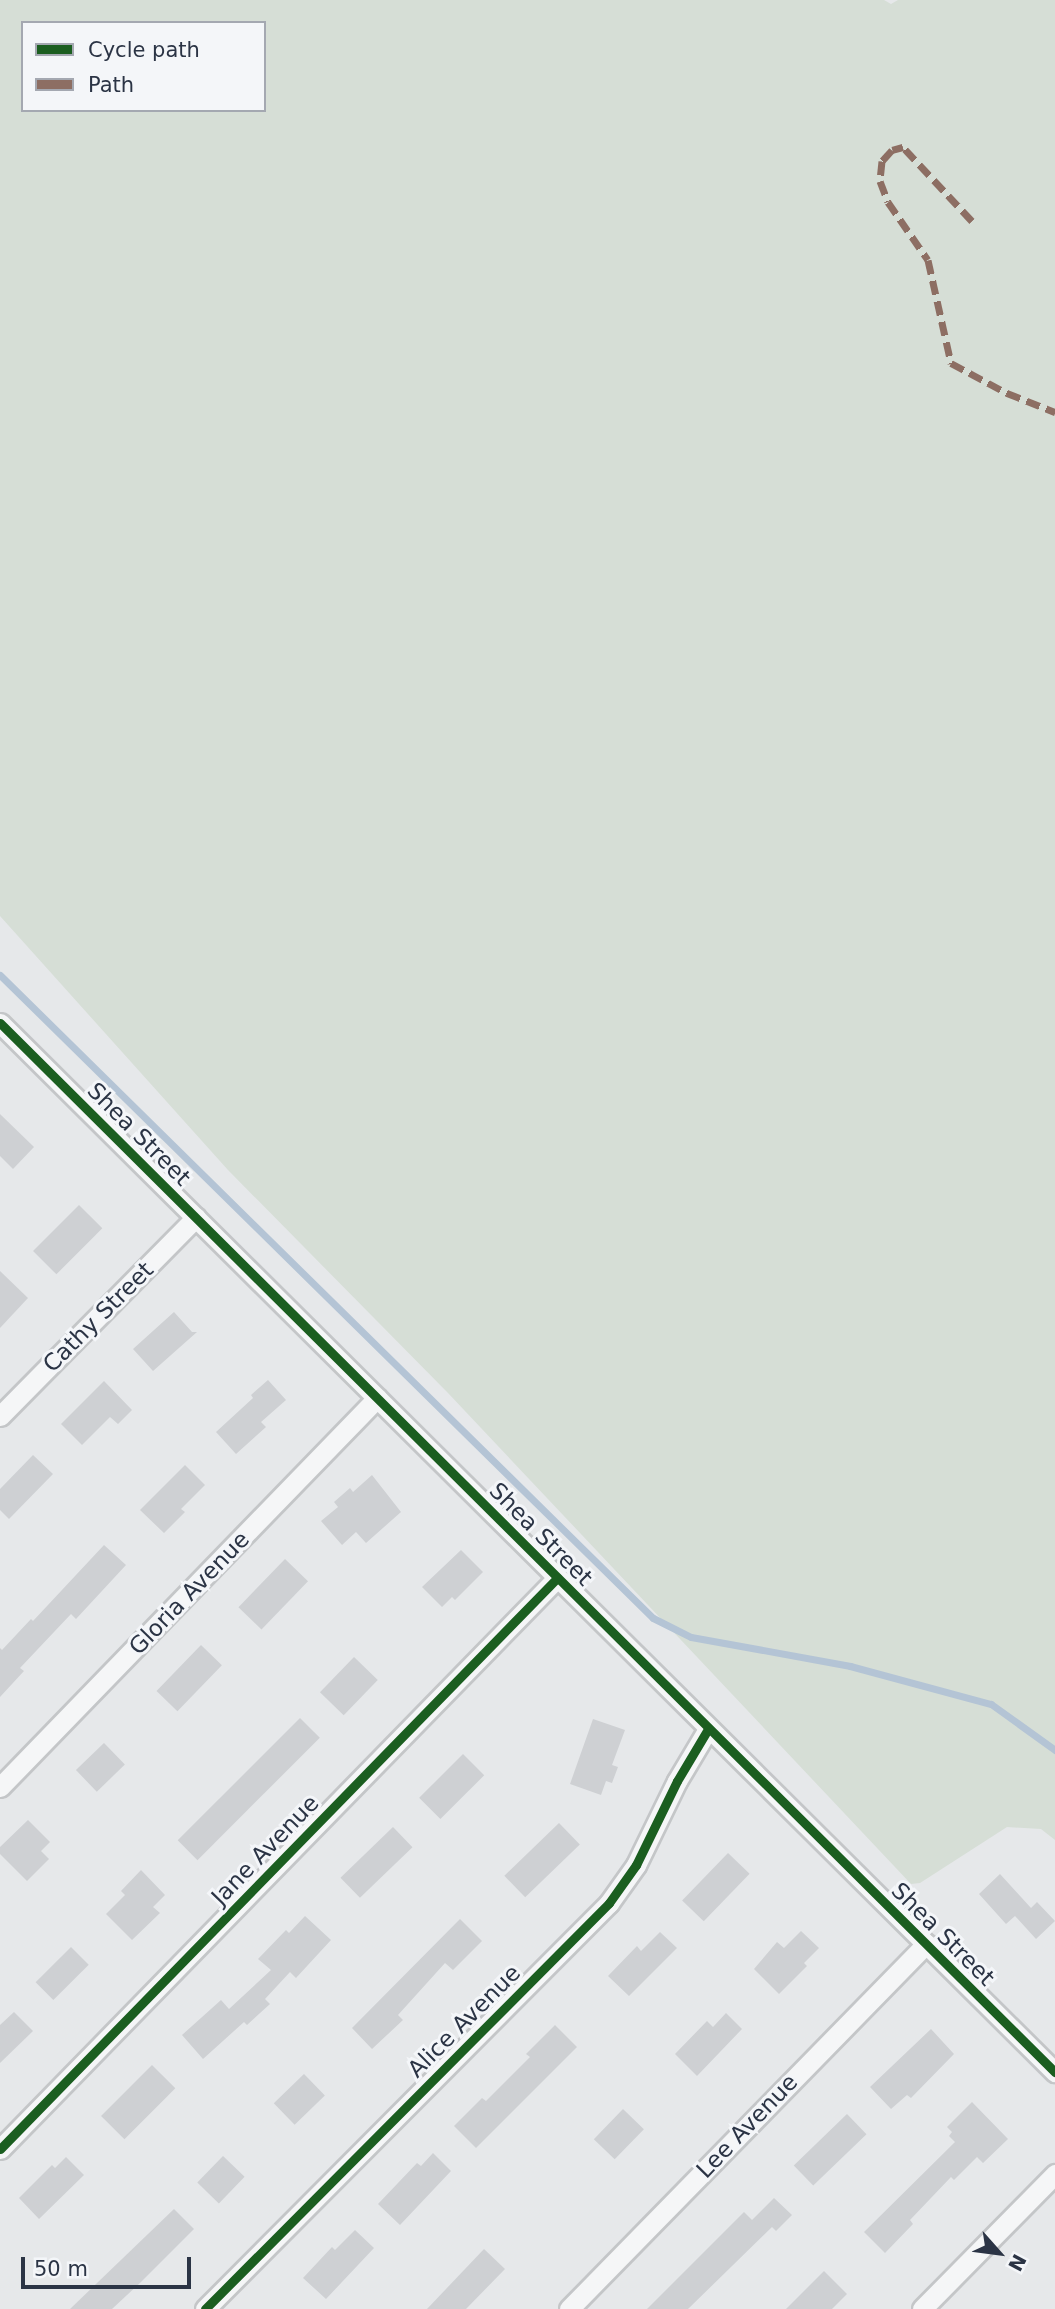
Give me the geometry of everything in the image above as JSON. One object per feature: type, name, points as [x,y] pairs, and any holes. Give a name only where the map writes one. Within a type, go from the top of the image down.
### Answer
[{"type":"street","name":"Shea Street","points":[[0,1023],[1055,2072]]},
{"type":"street","name":"Cathy Street","points":[[0,1416],[196,1217]]},
{"type":"street","name":"Gloria Avenue","points":[[0,1787],[377,1398]]},
{"type":"street","name":"Jane Avenue","points":[[0,2150],[557,1578]]},
{"type":"street","name":"Alice Avenue","points":[[205,2309],[609,1903],[636,1865],[677,1781],[708,1729]]},
{"type":"street","name":"Lee Avenue","points":[[569,2309],[926,1944]]},
{"type":"street","points":[[922,2309],[1055,2174]]},
{"type":"shaded area","points":[[0,0],[884,0],[891,4],[898,0],[1055,0],[1055,1840],[1041,1829],[1007,1827],[920,1883],[911,1884],[448,1393],[228,1170],[0,916]]},
{"type":"building","points":[[0,1114],[34,1147],[13,1169],[0,1156]]},
{"type":"building","points":[[79,1205],[102,1228],[56,1274],[33,1251]]},
{"type":"building","points":[[0,1271],[28,1298],[0,1328]]},
{"type":"building","points":[[174,1312],[192,1332],[197,1332],[153,1371],[133,1349]]},
{"type":"building","points":[[268,1380],[286,1400],[261,1422],[266,1427],[236,1454],[216,1432],[253,1398],[251,1395]]},
{"type":"building","points":[[104,1381],[132,1410],[118,1424],[110,1417],[82,1445],[61,1424]]},
{"type":"building","points":[[33,1455],[53,1474],[9,1519],[0,1510],[0,1489]]},
{"type":"building","points":[[185,1465],[205,1485],[181,1509],[185,1512],[164,1533],[140,1510]]},
{"type":"building","points":[[372,1475],[401,1512],[366,1543],[356,1532],[342,1545],[321,1521],[338,1507],[334,1502],[350,1488],[353,1492]]},
{"type":"building","points":[[104,1545],[126,1565],[76,1619],[71,1614],[20,1668],[24,1671],[0,1697],[0,1648],[2,1650],[31,1619],[33,1621]]},
{"type":"building","points":[[461,1550],[483,1572],[455,1600],[452,1597],[442,1607],[422,1587]]},
{"type":"building","points":[[285,1559],[308,1581],[261,1629],[238,1607]]},
{"type":"building","points":[[201,1645],[222,1665],[177,1711],[157,1691]]},
{"type":"building","points":[[354,1657],[378,1680],[344,1715],[320,1692]]},
{"type":"building","points":[[300,1718],[320,1738],[197,1860],[178,1840]]},
{"type":"building","points":[[593,1719],[625,1730],[612,1765],[618,1767],[612,1783],[606,1781],[601,1795],[570,1784]]},
{"type":"building","points":[[104,1743],[125,1765],[97,1792],[76,1770]]},
{"type":"building","points":[[463,1754],[484,1775],[440,1819],[419,1798]]},
{"type":"building","points":[[28,1820],[50,1842],[41,1851],[49,1859],[27,1881],[0,1854],[0,1847]]},
{"type":"building","points":[[559,1823],[580,1845],[525,1897],[504,1876]]},
{"type":"building","points":[[393,1827],[412,1847],[360,1898],[340,1878]]},
{"type":"building","points":[[728,1853],[750,1874],[704,1921],[682,1900]]},
{"type":"building","points":[[141,1870],[165,1895],[153,1907],[160,1913],[132,1940],[106,1914],[125,1895],[121,1891]]},
{"type":"building","points":[[1000,1874],[1031,1908],[1037,1902],[1055,1921],[1036,1939],[1015,1916],[1006,1924],[979,1894]]},
{"type":"building","points":[[305,1916],[331,1940],[296,1978],[290,1972],[265,1999],[270,2004],[247,2025],[244,2022],[203,2059],[182,2035],[221,2000],[229,2009],[271,1970],[258,1959],[286,1930],[289,1933]]},
{"type":"building","points":[[460,1919],[482,1941],[453,1970],[445,1963],[398,2015],[403,2020],[372,2049],[352,2028]]},
{"type":"building","points":[[801,1931],[819,1948],[804,1963],[807,1966],[779,1994],[754,1969],[777,1942],[784,1948]]},
{"type":"building","points":[[660,1932],[677,1948],[629,1996],[608,1976],[637,1946],[641,1951]]},
{"type":"building","points":[[71,1947],[89,1965],[53,2000],[36,1982]]},
{"type":"building","points":[[14,2012],[33,2031],[0,2063],[0,2025]]},
{"type":"building","points":[[726,2013],[742,2029],[697,2076],[675,2054],[707,2021],[713,2027]]},
{"type":"building","points":[[555,2025],[577,2047],[476,2148],[454,2126],[482,2098],[486,2101],[530,2057],[526,2054]]},
{"type":"building","points":[[931,2029],[954,2054],[911,2098],[907,2095],[891,2109],[870,2087]]},
{"type":"building","points":[[152,2065],[175,2088],[124,2139],[101,2116]]},
{"type":"building","points":[[304,2074],[325,2096],[295,2125],[274,2103]]},
{"type":"building","points":[[972,2102],[1008,2139],[983,2163],[977,2157],[954,2180],[951,2177],[910,2220],[913,2224],[885,2253],[864,2232],[955,2142],[949,2136],[952,2132],[947,2127]]},
{"type":"building","points":[[623,2109],[644,2129],[615,2159],[594,2139]]},
{"type":"building","points":[[847,2114],[866,2134],[813,2186],[794,2165]]},
{"type":"building","points":[[433,2153],[451,2171],[400,2225],[378,2204],[417,2163],[421,2166]]},
{"type":"building","points":[[223,2156],[245,2177],[219,2203],[197,2183]]},
{"type":"building","points":[[66,2157],[84,2175],[39,2219],[19,2198],[52,2165],[55,2168]]},
{"type":"building","points":[[774,2198],[792,2215],[776,2231],[772,2227],[688,2309],[647,2309],[744,2212],[752,2220]]},
{"type":"building","points":[[174,2209],[194,2229],[141,2282],[112,2309],[70,2309]]},
{"type":"building","points":[[355,2230],[374,2248],[326,2299],[303,2278],[332,2247],[335,2250]]},
{"type":"building","points":[[484,2249],[505,2269],[466,2309],[427,2309]]},
{"type":"building","points":[[824,2271],[847,2294],[832,2309],[786,2309]]},
{"type":"waterway","points":[[0,975],[653,1618],[691,1637],[850,1666],[991,1704],[1055,1750]]},
{"type":"marked path","points":[[972,221],[903,147],[892,150],[882,161],[880,181],[888,202],[928,260],[951,363],[1007,393],[1055,412]]},
{"type":"cycle path","points":[[0,1023],[1055,2072]]},
{"type":"cycle path","points":[[0,2149],[557,1578]]},
{"type":"cycle path","points":[[205,2309],[609,1903],[636,1865],[677,1781],[708,1729]]}]
